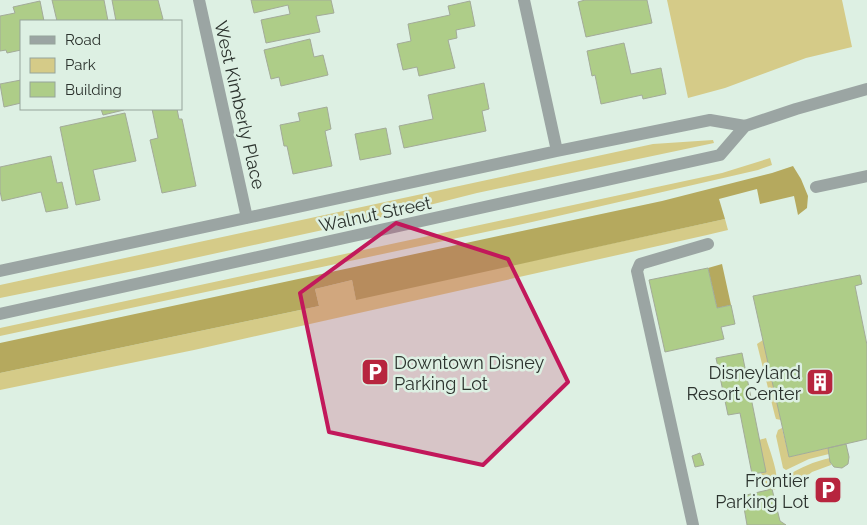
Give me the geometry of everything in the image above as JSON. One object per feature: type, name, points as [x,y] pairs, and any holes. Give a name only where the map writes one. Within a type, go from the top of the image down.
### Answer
[{"type":"street","name":"West Kimberly Place","points":[[199,0],[247,218]]},
{"type":"street","points":[[524,0],[557,151]]},
{"type":"street","name":"Walnut Street","points":[[0,271],[557,151],[710,120],[745,126],[867,89]]},
{"type":"street","name":"Walnut Street","points":[[0,314],[720,155],[745,126]]},
{"type":"street","points":[[816,188],[867,176]]},
{"type":"street","points":[[693,525],[637,271],[640,264],[708,244]]},
{"type":"highlighted area","points":[[396,223],[508,259],[568,382],[483,465],[329,432],[300,293]]},
{"type":"green space","points":[[667,0],[842,0],[852,47],[806,58],[725,88],[688,98]]},
{"type":"green space","points":[[713,140],[714,143],[477,193],[378,218],[0,298],[0,285],[653,144]]},
{"type":"green space","points":[[770,158],[772,165],[758,170],[532,222],[0,336],[0,328],[722,173]]},
{"type":"green space","points":[[725,219],[728,230],[707,235],[194,350],[0,390],[0,373],[319,306],[315,289],[352,280],[356,299]]},
{"type":"green space","points":[[763,340],[781,420],[776,419],[775,416],[757,344]]},
{"type":"green space","points":[[782,428],[789,457],[828,448],[829,454],[809,459],[786,470],[783,468],[776,436],[778,430]]},
{"type":"green space","points":[[766,438],[777,478],[775,490],[768,491],[761,473],[759,440]]},
{"type":"green space","points":[[830,458],[831,465],[812,472],[792,488],[787,481],[787,476],[797,470]]},
{"type":"shaded area","points":[[793,166],[808,196],[807,208],[798,215],[794,196],[760,204],[757,189],[719,199],[725,219],[356,300],[352,280],[315,289],[319,306],[0,373],[0,343],[662,201]]},
{"type":"shaded area","points":[[722,264],[731,305],[717,308],[708,268]]},
{"type":"building","points":[[52,0],[104,0],[108,20],[57,20]]},
{"type":"building","points":[[112,0],[158,0],[163,19],[161,20],[116,20]]},
{"type":"building","points":[[251,0],[331,0],[334,13],[316,16],[320,32],[266,43],[261,20],[290,14],[288,5],[254,13]]},
{"type":"building","points":[[585,0],[647,0],[652,23],[586,37],[578,2]]},
{"type":"building","points":[[40,1],[44,20],[20,20],[20,50],[7,53],[6,50],[0,51],[0,16],[15,13],[13,7]]},
{"type":"building","points":[[470,1],[475,26],[456,30],[457,38],[448,40],[455,68],[419,76],[417,67],[403,70],[397,44],[411,41],[408,24],[450,15],[448,6]]},
{"type":"building","points":[[310,39],[314,57],[323,55],[328,75],[281,86],[279,77],[271,79],[264,50]]},
{"type":"building","points":[[624,43],[631,74],[661,68],[666,94],[643,99],[642,95],[601,104],[595,75],[592,76],[587,51]]},
{"type":"building","points":[[20,80],[20,103],[4,107],[0,84]]},
{"type":"building","points":[[484,83],[489,109],[482,111],[486,131],[404,148],[399,126],[433,119],[428,95]]},
{"type":"building","points":[[327,107],[331,129],[325,131],[332,166],[293,174],[287,146],[284,146],[280,125],[300,121],[298,113]]},
{"type":"building","points":[[101,110],[124,110],[103,115]]},
{"type":"building","points":[[152,110],[177,110],[179,119],[182,119],[196,186],[162,193],[150,140],[158,138]]},
{"type":"building","points":[[125,113],[136,161],[93,170],[100,200],[76,205],[60,127]]},
{"type":"building","points":[[386,128],[391,154],[360,160],[355,134]]},
{"type":"building","points":[[51,156],[57,183],[62,182],[68,208],[46,212],[41,192],[2,201],[0,167]]},
{"type":"building","points":[[708,268],[717,308],[731,305],[735,324],[721,327],[724,339],[665,352],[649,280]]},
{"type":"building","name":"Disneyland Resort Center","points":[[860,275],[862,284],[855,286],[867,345],[867,439],[789,457],[753,296]]},
{"type":"building","points":[[742,353],[766,472],[752,474],[740,413],[728,415],[716,358]]},
{"type":"building","points":[[846,444],[849,457],[848,464],[842,468],[834,467],[830,462],[828,448]]},
{"type":"building","points":[[700,453],[704,465],[695,467],[692,456]]},
{"type":"building","points":[[772,489],[780,521],[786,525],[747,525],[742,496]]},
{"type":"place","name":"Downtown Disney Parking Lot","points":[[375,372]]},
{"type":"place","name":"Disneyland Resort Center","points":[[820,382]]},
{"type":"place","name":"Frontier Parking Lot","points":[[828,490]]}]
